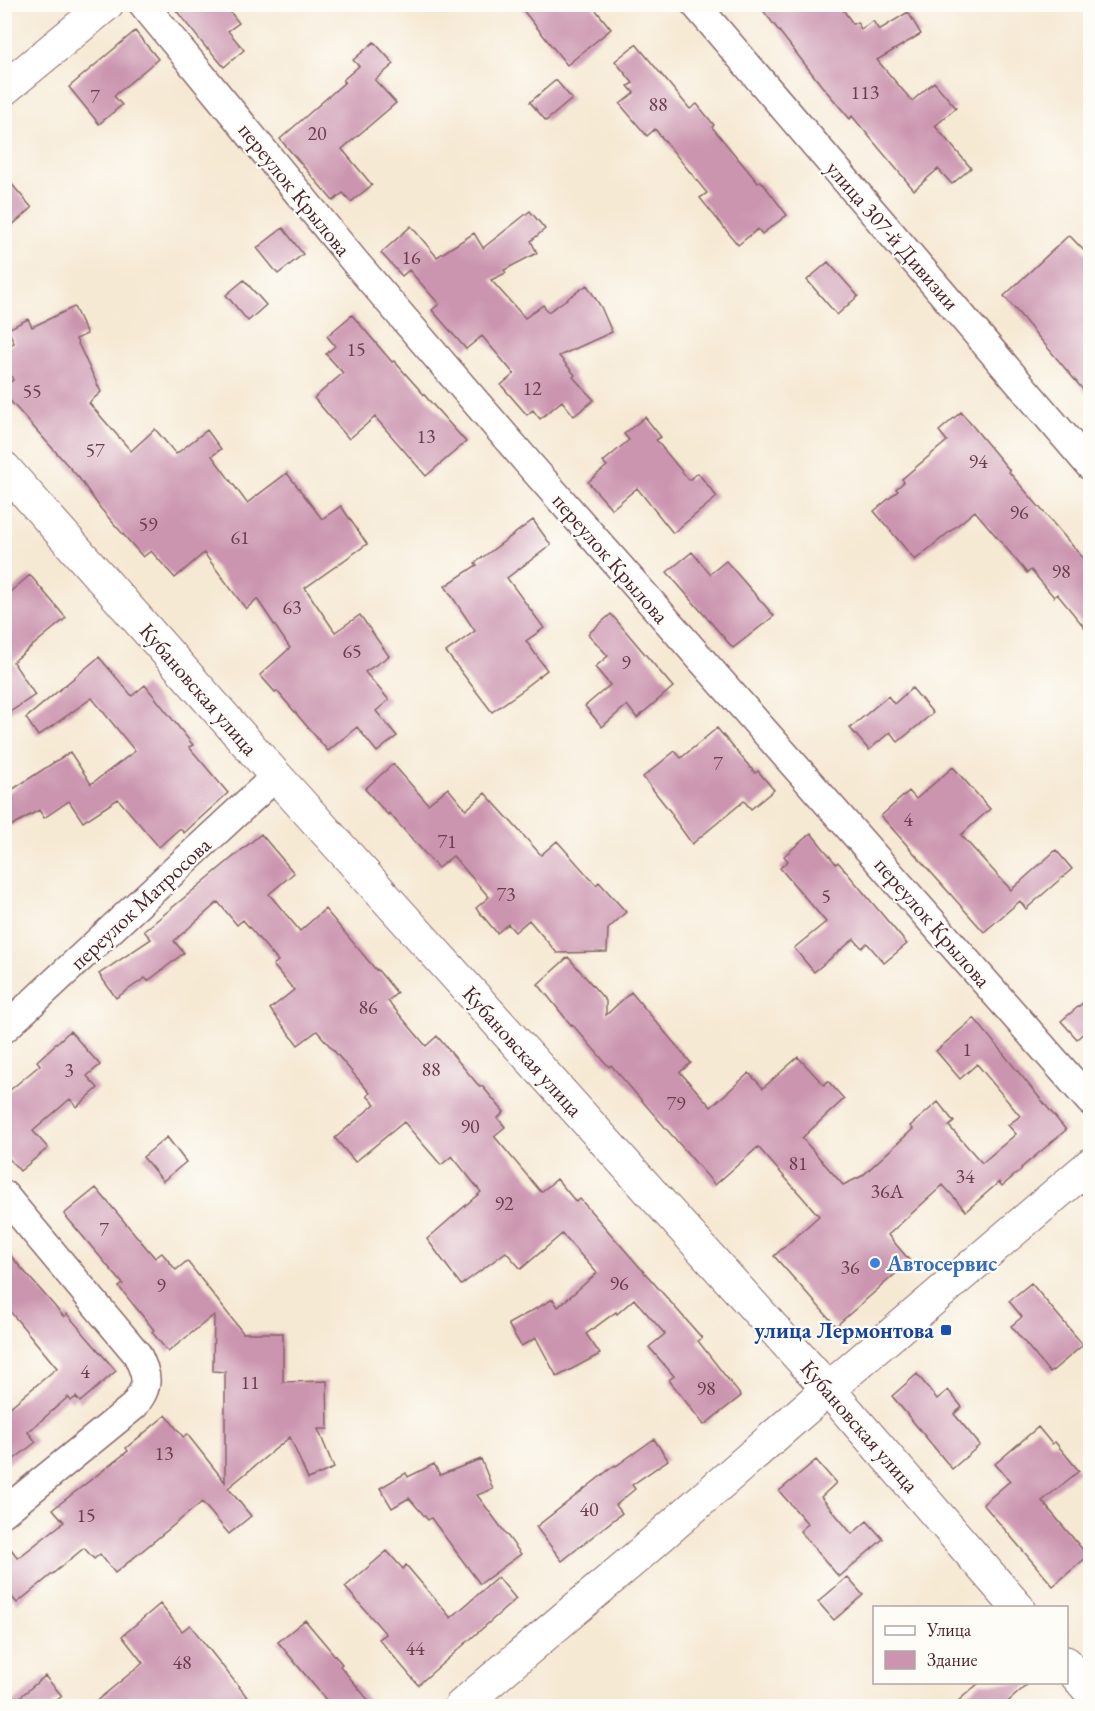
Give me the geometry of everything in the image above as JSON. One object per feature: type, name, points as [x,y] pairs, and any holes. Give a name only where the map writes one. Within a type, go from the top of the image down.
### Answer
[{"type":"street","points":[[4,89],[107,4]]},
{"type":"street","name":"переулок Крылова","points":[[143,4],[355,262],[521,456],[1090,1101]]},
{"type":"street","name":"улица 307-й Дивизии","points":[[695,4],[1090,466]]},
{"type":"street","name":"Кубановская улица","points":[[4,468],[276,776],[828,1389],[1016,1606]]},
{"type":"street","name":"переулок Матросова","points":[[4,1029],[276,776]]},
{"type":"street","points":[[461,1707],[1090,1165]]},
{"type":"street","points":[[4,1195],[137,1354],[145,1372],[145,1390],[134,1406],[4,1512]]},
{"type":"street","points":[[1068,1665],[1090,1691]]},
{"type":"building","points":[[171,4],[224,4],[239,23],[228,31],[244,50],[224,67]]},
{"type":"building","points":[[518,4],[591,4],[611,29],[567,65]]},
{"type":"building","points":[[758,4],[839,4],[853,24],[857,22],[861,29],[873,21],[879,30],[908,12],[921,34],[877,60],[912,101],[934,82],[956,108],[935,126],[971,168],[952,184],[938,169],[914,190],[852,116],[850,119],[821,85]]},
{"type":"building","points":[[135,31],[158,59],[114,96],[122,105],[99,124],[69,87]]},
{"type":"building","points":[[374,42],[394,64],[375,80],[396,103],[342,149],[372,185],[351,202],[343,193],[333,201],[280,139],[345,82],[343,80],[359,66],[353,60]]},
{"type":"building","points":[[636,44],[690,109],[697,104],[714,125],[712,127],[758,183],[761,181],[787,215],[762,234],[758,229],[738,245],[700,198],[707,193],[655,129],[647,136],[620,104],[634,93],[628,86],[633,83],[615,61]]},
{"type":"building","points":[[556,80],[572,99],[546,121],[530,102]]},
{"type":"building","points":[[4,175],[32,208],[4,232]]},
{"type":"building","points":[[530,211],[545,229],[531,241],[537,253],[504,270],[506,273],[491,280],[525,318],[543,305],[548,312],[587,285],[601,307],[612,332],[559,356],[575,375],[573,377],[594,400],[574,416],[562,401],[540,419],[533,410],[527,415],[501,385],[514,374],[482,336],[466,349],[432,310],[439,304],[409,270],[402,276],[381,253],[411,226],[437,257],[474,233],[483,248]]},
{"type":"building","points":[[283,228],[303,254],[278,274],[257,248]]},
{"type":"building","points":[[1069,235],[1090,257],[1090,398],[1004,296]]},
{"type":"building","points":[[828,262],[858,296],[837,315],[807,280]]},
{"type":"building","points":[[244,280],[266,305],[248,321],[226,295]]},
{"type":"building","points":[[74,307],[87,334],[76,339],[101,392],[89,403],[131,451],[155,429],[176,454],[207,430],[221,449],[212,456],[247,503],[287,473],[322,519],[341,506],[367,544],[305,588],[335,632],[360,615],[389,656],[365,672],[389,700],[376,711],[397,736],[377,752],[357,727],[328,751],[277,691],[275,692],[260,675],[290,648],[257,599],[246,609],[204,553],[175,578],[151,551],[143,557],[101,509],[79,478],[4,394],[4,387],[13,380],[4,361],[4,348],[14,343],[8,329],[28,319],[32,327]]},
{"type":"building","points":[[352,315],[466,442],[426,476],[375,417],[349,439],[314,398],[343,373],[326,354],[335,346],[327,336]]},
{"type":"building","points":[[961,412],[1090,566],[1090,634],[1057,594],[1054,597],[1031,570],[1027,573],[975,511],[915,560],[874,511],[898,491],[896,489],[904,482],[902,479],[947,441],[939,431]]},
{"type":"building","points":[[645,417],[661,437],[656,440],[689,480],[698,473],[717,497],[673,533],[637,488],[612,509],[588,482],[607,466],[603,462],[629,440],[624,434]]},
{"type":"building","points":[[533,520],[551,545],[507,578],[544,628],[526,641],[547,670],[492,712],[446,652],[475,631],[445,586],[477,565],[475,563]]},
{"type":"building","points":[[692,552],[710,574],[726,561],[774,616],[733,648],[667,572]]},
{"type":"building","points":[[30,575],[66,618],[13,662],[35,695],[4,716],[4,597]]},
{"type":"building","points":[[611,614],[673,687],[637,718],[627,705],[602,727],[585,706],[610,685],[595,667],[608,656],[588,634]]},
{"type":"building","points":[[99,657],[132,696],[145,685],[193,745],[189,747],[228,793],[184,833],[180,828],[159,847],[118,799],[83,822],[69,801],[44,818],[39,810],[4,830],[4,795],[70,752],[91,784],[135,751],[92,698],[38,736],[26,718]]},
{"type":"building","points":[[912,688],[933,713],[898,742],[890,732],[869,750],[850,728],[888,696],[894,704]]},
{"type":"building","points":[[717,728],[755,773],[758,771],[774,790],[751,809],[744,801],[692,844],[643,777],[675,751],[681,758]]},
{"type":"building","points":[[393,764],[428,804],[448,788],[466,810],[485,793],[541,855],[557,841],[596,885],[599,882],[626,912],[608,929],[607,952],[557,953],[529,920],[515,932],[508,924],[497,933],[476,908],[489,897],[453,856],[438,868],[365,789]]},
{"type":"building","points":[[953,767],[990,809],[961,835],[1011,890],[1056,850],[1072,869],[1026,909],[1020,901],[984,932],[881,816],[909,791],[916,799]]},
{"type":"building","points":[[811,833],[907,944],[884,963],[867,943],[862,948],[854,939],[814,972],[794,948],[826,922],[780,868],[788,861],[784,856]]},
{"type":"building","points":[[261,834],[294,873],[269,894],[300,931],[325,909],[397,993],[388,1001],[426,1046],[437,1036],[504,1112],[498,1118],[505,1127],[494,1136],[541,1192],[557,1179],[576,1202],[580,1199],[702,1338],[698,1341],[741,1396],[704,1425],[669,1380],[674,1376],[649,1347],[665,1334],[634,1299],[617,1314],[616,1312],[586,1334],[600,1354],[557,1377],[536,1338],[521,1346],[508,1324],[553,1299],[558,1307],[597,1273],[562,1234],[521,1269],[506,1252],[461,1285],[427,1239],[481,1192],[452,1156],[441,1165],[404,1122],[355,1162],[335,1138],[375,1104],[367,1096],[370,1093],[317,1031],[298,1045],[270,1009],[294,990],[273,965],[278,961],[243,920],[237,925],[218,902],[174,941],[184,953],[148,981],[145,978],[116,998],[99,974],[151,939],[144,931]]},
{"type":"building","points":[[568,957],[606,1001],[606,1015],[631,992],[691,1063],[680,1072],[711,1107],[749,1073],[763,1088],[798,1057],[824,1085],[828,1081],[844,1099],[802,1138],[843,1185],[862,1176],[913,1129],[910,1126],[938,1102],[954,1122],[949,1126],[982,1163],[1016,1134],[1008,1125],[1020,1116],[977,1064],[960,1079],[936,1051],[974,1018],[1066,1130],[1002,1186],[999,1182],[966,1211],[943,1185],[888,1235],[910,1261],[836,1326],[774,1256],[819,1216],[758,1147],[715,1185],[611,1065],[609,1067],[571,1025],[538,984]]},
{"type":"building","points":[[1090,997],[1090,1027],[1077,1039],[1061,1021]]},
{"type":"building","points":[[70,1031],[100,1065],[87,1076],[98,1088],[77,1107],[70,1099],[33,1131],[48,1148],[20,1171],[4,1153],[4,1095],[40,1065],[37,1061]]},
{"type":"building","points":[[167,1137],[186,1162],[163,1181],[143,1157]]},
{"type":"building","points":[[96,1188],[155,1258],[162,1253],[176,1270],[187,1261],[243,1333],[283,1333],[283,1382],[327,1381],[328,1429],[318,1429],[334,1468],[308,1479],[290,1437],[228,1488],[251,1516],[229,1534],[202,1502],[115,1573],[100,1554],[94,1559],[84,1548],[17,1603],[4,1588],[4,1540],[18,1558],[64,1522],[53,1509],[128,1451],[126,1448],[166,1415],[183,1437],[187,1434],[225,1482],[225,1372],[213,1371],[214,1315],[168,1352],[152,1332],[154,1330],[119,1287],[123,1284],[64,1214]]},
{"type":"building","points":[[4,1248],[64,1317],[67,1314],[116,1371],[80,1402],[76,1397],[71,1401],[68,1397],[28,1432],[36,1442],[4,1467],[4,1403],[9,1408],[57,1368],[4,1304]]},
{"type":"building","points":[[1031,1283],[1083,1345],[1050,1373],[1011,1326],[1022,1317],[1009,1301]]},
{"type":"building","points":[[917,1374],[937,1399],[948,1390],[962,1407],[954,1414],[980,1445],[952,1469],[892,1396]]},
{"type":"building","points":[[1038,1427],[1052,1444],[1055,1442],[1079,1471],[1042,1501],[1088,1556],[1053,1586],[983,1504],[1010,1481],[995,1464]]},
{"type":"building","points":[[654,1439],[668,1460],[632,1485],[635,1489],[616,1505],[622,1513],[562,1561],[536,1527],[615,1465]]},
{"type":"building","points":[[481,1459],[493,1489],[477,1495],[521,1554],[480,1584],[431,1518],[428,1520],[409,1498],[392,1508],[380,1488],[406,1473],[408,1477],[434,1464],[440,1475]]},
{"type":"building","points":[[816,1460],[836,1483],[821,1497],[852,1534],[867,1521],[883,1539],[839,1577],[800,1531],[808,1524],[779,1491]]},
{"type":"building","points":[[387,1551],[403,1569],[406,1565],[451,1618],[498,1577],[516,1599],[418,1685],[379,1639],[386,1634],[345,1587]]},
{"type":"building","points":[[847,1577],[863,1595],[834,1620],[818,1602]]},
{"type":"building","points":[[160,1604],[182,1631],[190,1625],[255,1707],[89,1707],[143,1663],[122,1636]]},
{"type":"building","points":[[305,1620],[374,1707],[332,1707],[278,1642]]},
{"type":"building","points":[[45,1676],[62,1696],[49,1707],[8,1707]]},
{"type":"building","points":[[978,1684],[1028,1684],[1002,1707],[951,1707]]},
{"type":"place","name":"Автосервис","points":[[875,1263]]},
{"type":"place","name":"улица Лермонтова","points":[[946,1330]]}]
